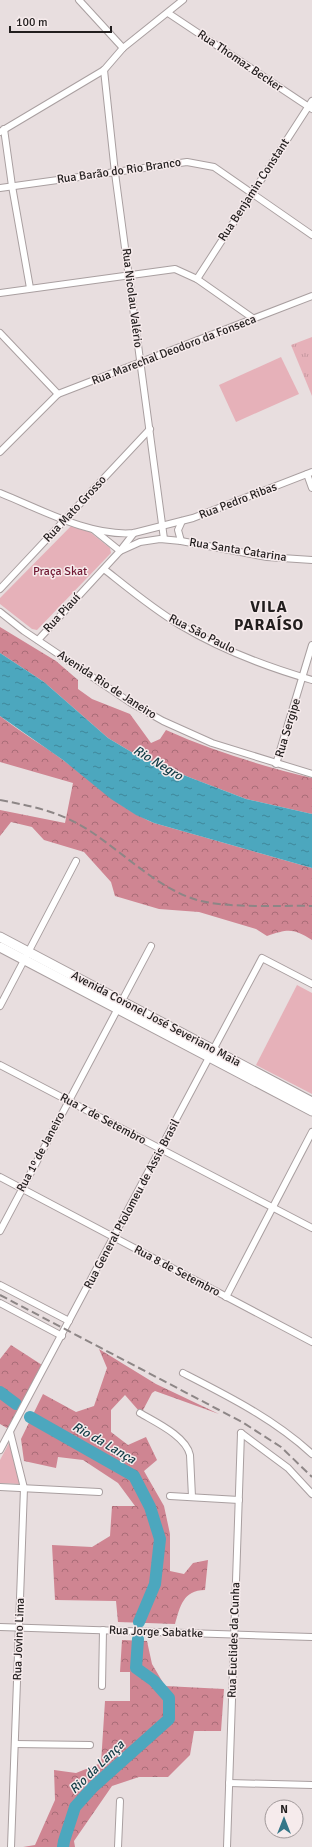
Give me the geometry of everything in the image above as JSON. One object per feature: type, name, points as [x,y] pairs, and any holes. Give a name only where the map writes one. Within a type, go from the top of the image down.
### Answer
[{"type":"main road","name":"Avenida Coronel José Severiano Maia","points":[[0,937],[26,956],[212,1054],[312,1111]]},
{"type":"main road","name":"Avenida Coronel José Severiano Maia","points":[[0,947],[26,956]]},
{"type":"main road","name":"Avenida Coronel José Severiano Maia","points":[[212,1054],[312,1102]]},
{"type":"street","points":[[79,0],[123,48]]},
{"type":"street","points":[[30,288],[2,131],[104,70],[123,48],[184,0]]},
{"type":"street","name":"Rua Thomaz Becker","points":[[168,12],[311,106]]},
{"type":"street","name":"Rua Nicolau Valério","points":[[104,70],[115,173],[130,274],[162,524]]},
{"type":"street","name":"Rua Benjamin Constant","points":[[198,278],[252,193],[311,106]]},
{"type":"street","name":"Rua Barão do Rio Branco","points":[[0,188],[187,162],[214,167],[312,235]]},
{"type":"street","points":[[0,293],[175,269],[181,270],[198,278],[254,319]]},
{"type":"street","name":"Rua Marechal Deodoro da Fonseca","points":[[58,394],[312,296]]},
{"type":"street","points":[[0,333],[58,394],[0,452]]},
{"type":"street","name":"Rua Mato Grosso","points":[[0,589],[150,430]]},
{"type":"street","points":[[309,473],[312,488]]},
{"type":"street","name":"Rua Pedro Ribas","points":[[162,524],[182,521],[309,473]]},
{"type":"street","points":[[0,493],[93,529],[116,533],[134,533],[162,524],[164,539]]},
{"type":"street","points":[[181,541],[178,530],[182,521]]},
{"type":"street","points":[[93,529],[120,551]]},
{"type":"street","name":"Rua Piauí","points":[[38,640],[120,551],[134,533]]},
{"type":"street","name":"Rua Santa Catarina","points":[[120,551],[140,542],[164,539],[267,557],[312,560]]},
{"type":"street","name":"Rua São Paulo","points":[[104,568],[159,611],[180,625],[231,650],[312,680]]},
{"type":"street","name":"Avenida Rio de Janeiro","points":[[0,612],[38,640],[131,703],[163,721],[212,743],[312,774]]},
{"type":"street","name":"Rua Sergipe","points":[[276,764],[312,645]]},
{"type":"street","points":[[0,1006],[76,861]]},
{"type":"street","name":"Rua 1º de Janeiro","points":[[0,1231],[150,946]]},
{"type":"street","name":"Rua General Ptolomeu de Assis Brasil","points":[[0,1450],[262,958],[312,984]]},
{"type":"street","name":"Rua 7 de Setembro","points":[[0,1065],[312,1228]]},
{"type":"street","points":[[226,1297],[312,1132]]},
{"type":"street","name":"Rua 8 de Setembro","points":[[0,1177],[312,1342]]},
{"type":"street","points":[[0,1285],[69,1322]]},
{"type":"street","points":[[0,1303],[62,1336]]},
{"type":"street","points":[[183,1373],[264,1417],[291,1435],[312,1454]]},
{"type":"street","points":[[140,1413],[173,1433],[188,1449],[190,1455],[192,1497]]},
{"type":"street","name":"Rua Jovino Lima","points":[[10,1432],[24,1488],[11,1847]]},
{"type":"street","name":"Rua Euclides da Cunha","points":[[227,1847],[241,1433],[284,1465],[312,1494]]},
{"type":"street","points":[[0,1487],[99,1492]]},
{"type":"street","points":[[170,1496],[239,1500]]},
{"type":"street","name":"Rua Jorge Sabatke","points":[[0,1627],[312,1637]]},
{"type":"street","points":[[102,1686],[104,1630]]},
{"type":"street","points":[[15,1744],[90,1745]]},
{"type":"street","points":[[229,1783],[312,1785]]},
{"type":"street","points":[[118,1847],[120,1801]]},
{"type":"green space","points":[[312,337],[312,396],[291,345]]},
{"type":"green space","points":[[281,357],[299,394],[236,422],[219,385]]},
{"type":"green space","name":"Praça Skat","points":[[76,521],[110,548],[111,553],[37,630],[32,629],[0,604],[0,598]]},
{"type":"green space","points":[[0,627],[56,661],[78,680],[78,689],[92,699],[130,714],[151,743],[160,739],[166,730],[202,745],[238,757],[312,778],[312,814],[246,799],[186,776],[133,753],[108,738],[44,682],[0,653]]},
{"type":"green space","points":[[0,716],[15,728],[63,760],[118,803],[141,817],[154,823],[312,868],[312,940],[300,933],[290,931],[267,936],[256,929],[199,912],[159,909],[115,896],[111,882],[84,852],[44,840],[32,827],[11,822],[0,836],[0,810],[65,823],[73,783],[0,762]]},
{"type":"green space","points":[[297,985],[312,993],[312,1094],[256,1065]]},
{"type":"green space","points":[[11,1345],[42,1365],[10,1426],[7,1428],[0,1424],[0,1359]]},
{"type":"green space","points":[[99,1349],[156,1384],[219,1414],[155,1391],[152,1393],[142,1412],[139,1411],[125,1395],[111,1410],[111,1432],[128,1445],[146,1437],[157,1460],[144,1471],[164,1506],[170,1534],[170,1571],[184,1574],[193,1563],[208,1560],[205,1590],[192,1593],[187,1596],[181,1606],[175,1624],[118,1622],[116,1601],[55,1600],[52,1545],[92,1547],[110,1536],[112,1506],[135,1506],[118,1483],[83,1460],[58,1457],[56,1468],[24,1461],[21,1439],[43,1394],[76,1412],[94,1406],[107,1368]]},
{"type":"green space","points":[[9,1443],[20,1484],[0,1483],[0,1460]]},
{"type":"green space","points":[[122,1640],[147,1641],[152,1664],[165,1686],[224,1689],[221,1731],[194,1731],[190,1755],[168,1777],[139,1777],[112,1786],[74,1841],[75,1847],[23,1847],[35,1845],[55,1800],[54,1770],[76,1773],[101,1763],[105,1701],[130,1701],[130,1672],[120,1672]]},
{"type":"water","points":[[0,653],[44,682],[108,738],[133,753],[186,776],[246,799],[312,814],[312,868],[154,823],[136,815],[111,799],[63,760],[0,716]]},
{"type":"waterway","name":"Rio da Lança","points":[[0,1392],[16,1404]]},
{"type":"waterway","name":"Rio da Lança","points":[[30,1417],[134,1476],[150,1507],[160,1539],[155,1584],[139,1622]]},
{"type":"waterway","name":"Rio da Lança","points":[[63,1847],[75,1807],[93,1787],[169,1719],[169,1698],[154,1681],[136,1668],[138,1639]]},
{"type":"railway","points":[[0,800],[48,811],[82,826],[105,841],[155,879],[181,894],[194,899],[221,904],[252,906],[312,906]]},
{"type":"railway","points":[[0,1295],[242,1422],[281,1447],[312,1477]]},
{"type":"district","name":"VILA PARAÍSO","points":[[269,616]]},
{"type":"water label","name":"Rio Negro","points":[[158,763]]}]
